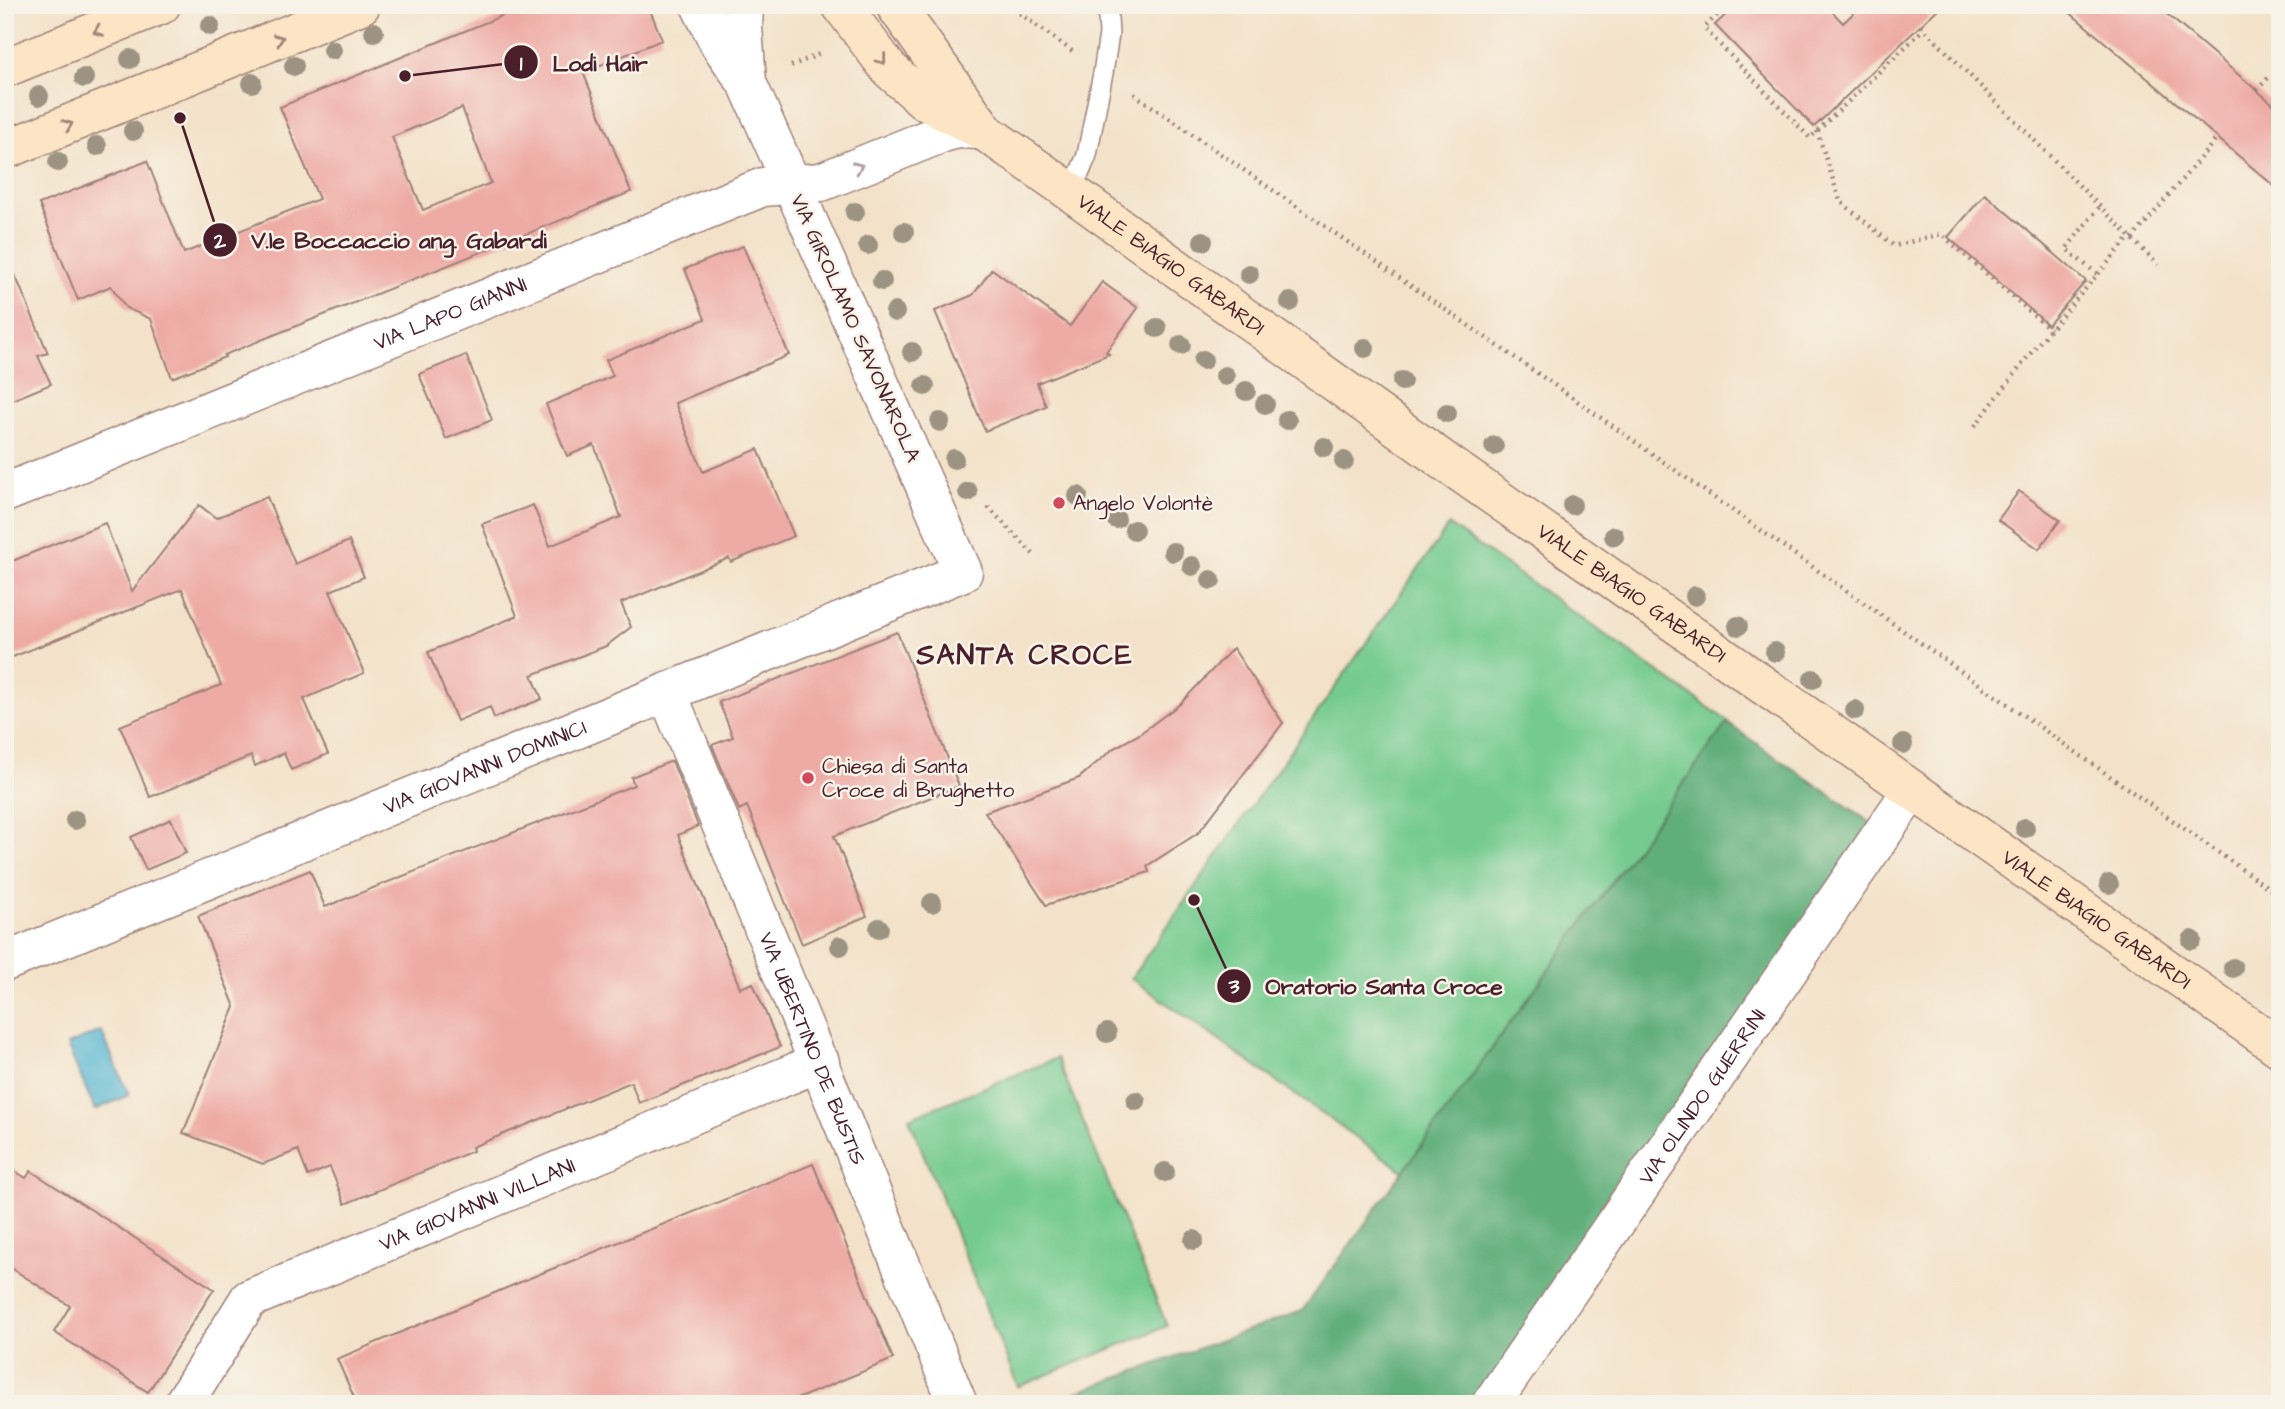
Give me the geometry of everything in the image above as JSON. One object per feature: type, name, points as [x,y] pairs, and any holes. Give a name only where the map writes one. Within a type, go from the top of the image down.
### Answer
[{"type":"street","points":[[5,68],[161,5]]},
{"type":"street","points":[[5,150],[361,5]]},
{"type":"street","name":"VIA GIROLAMO SAVONAROLA","points":[[701,5],[719,43],[748,85],[963,572]]},
{"type":"street","name":"VIA GIROLAMO SAVONAROLA","points":[[744,5],[748,85]]},
{"type":"street","name":"VIALE BIAGIO GABARDI","points":[[841,5],[901,82],[925,100],[983,132],[1068,190],[1451,466],[2280,1048]]},
{"type":"street","name":"VIALE BIAGIO GABARDI","points":[[895,5],[983,132]]},
{"type":"street","name":"VIA LAPO GIANNI","points":[[5,492],[763,187],[821,182],[943,133],[958,129],[983,132]]},
{"type":"street","name":"VIA GIOVANNI DOMINICI","points":[[5,962],[963,572]]},
{"type":"street","name":"VIA UBERTINO DE BUSTIS","points":[[667,692],[958,1404]]},
{"type":"street","name":"VIA OLINDO GUERRINI","points":[[1490,1404],[1912,790]]},
{"type":"street","name":"VIA GIOVANNI VILLANI","points":[[183,1404],[249,1299],[820,1062]]},
{"type":"lane","points":[[1068,190],[1087,155],[1103,73],[1109,34],[1108,17],[1103,5]]},
{"type":"path","points":[[1008,5],[1550,382],[2280,897]]},
{"type":"path","points":[[1727,5],[1704,28],[1810,138],[1922,27],[2158,265]]},
{"type":"path","points":[[790,67],[825,52]]},
{"type":"path","points":[[2257,90],[2269,77]]},
{"type":"path","points":[[1817,131],[1840,201],[1852,212],[1894,247],[1941,234],[2050,329]]},
{"type":"path","points":[[1975,426],[2050,329],[2217,138]]},
{"type":"path","points":[[2098,275],[2066,249],[2100,206]]},
{"type":"path","points":[[988,507],[1035,556]]},
{"type":"green space","points":[[1449,525],[1729,722],[1410,1176],[1131,978]]},
{"type":"green space","points":[[1727,723],[1874,825],[1477,1404],[1044,1404],[1302,1311]]},
{"type":"green space","points":[[1057,1058],[1167,1326],[1018,1387],[909,1118]]},
{"type":"water","points":[[101,1031],[129,1095],[95,1110],[67,1045]]},
{"type":"building","points":[[528,5],[648,5],[662,40],[583,72],[631,192],[172,378],[151,319],[126,308],[111,286],[78,300],[39,204],[147,161],[184,253],[319,199],[280,107]],"holes":[[[462,108],[491,183],[423,210],[392,137]]]},
{"type":"building","points":[[1736,5],[1826,5],[1843,23],[1862,5],[1942,5],[1814,127],[1715,25]]},
{"type":"building","points":[[2061,5],[2156,5],[2280,110],[2280,191]]},
{"type":"building","points":[[1985,194],[2086,281],[2048,325],[1948,237]]},
{"type":"building","points":[[743,246],[789,355],[675,403],[703,472],[758,449],[794,536],[731,562],[729,558],[621,603],[631,627],[606,646],[532,675],[542,699],[494,718],[490,707],[457,721],[428,652],[517,616],[482,524],[533,505],[550,546],[621,517],[594,445],[567,456],[546,404],[613,376],[606,360],[705,319],[685,269]]},
{"type":"building","points":[[5,251],[48,353],[38,356],[51,384],[5,403]]},
{"type":"building","points":[[992,269],[1070,326],[1102,282],[1138,308],[1106,352],[1109,354],[1037,383],[1046,406],[985,431],[935,311],[973,295]]},
{"type":"building","points":[[466,355],[492,420],[446,439],[419,374]]},
{"type":"building","points":[[2019,491],[2060,520],[2039,549],[1998,520]]},
{"type":"building","points":[[267,497],[295,564],[349,541],[364,577],[330,591],[364,673],[304,699],[328,754],[291,770],[284,753],[255,766],[251,756],[150,797],[120,726],[221,685],[182,589],[5,660],[5,564],[105,523],[132,591],[199,505],[216,518]]},
{"type":"building","points":[[897,632],[959,786],[834,836],[867,916],[802,944],[747,806],[739,810],[712,745],[733,737],[719,702]]},
{"type":"building","points":[[1233,648],[1283,723],[1198,833],[1147,866],[1149,872],[1046,905],[985,812],[1079,778],[1114,748],[1138,735],[1180,704]]},
{"type":"building","points":[[672,761],[698,826],[678,835],[740,988],[753,983],[780,1047],[639,1103],[631,1082],[472,1147],[473,1151],[345,1204],[330,1167],[308,1176],[298,1150],[263,1164],[183,1133],[235,1007],[198,916],[310,870],[325,907],[634,785],[631,777]]},
{"type":"building","points":[[171,819],[186,853],[146,870],[131,837]]},
{"type":"building","points":[[813,1164],[893,1359],[785,1404],[357,1404],[337,1359]]},
{"type":"building","points":[[5,1165],[26,1178],[31,1171],[214,1289],[148,1392],[54,1332],[70,1306],[5,1264]]},
{"type":"place","name":"Lodi Hair","points":[[405,76]]},
{"type":"place","name":"V.le Boccaccio ang. Gabardi","points":[[180,118]]},
{"type":"place","name":"Angelo Volontè","points":[[1059,503]]},
{"type":"place","name":"Chiesa di Santa Croce di Brughetto","points":[[808,778]]},
{"type":"place","name":"Oratorio Santa Croce","points":[[1194,900]]},
{"type":"district","name":"SANTA CROCE","points":[[1025,654]]}]
